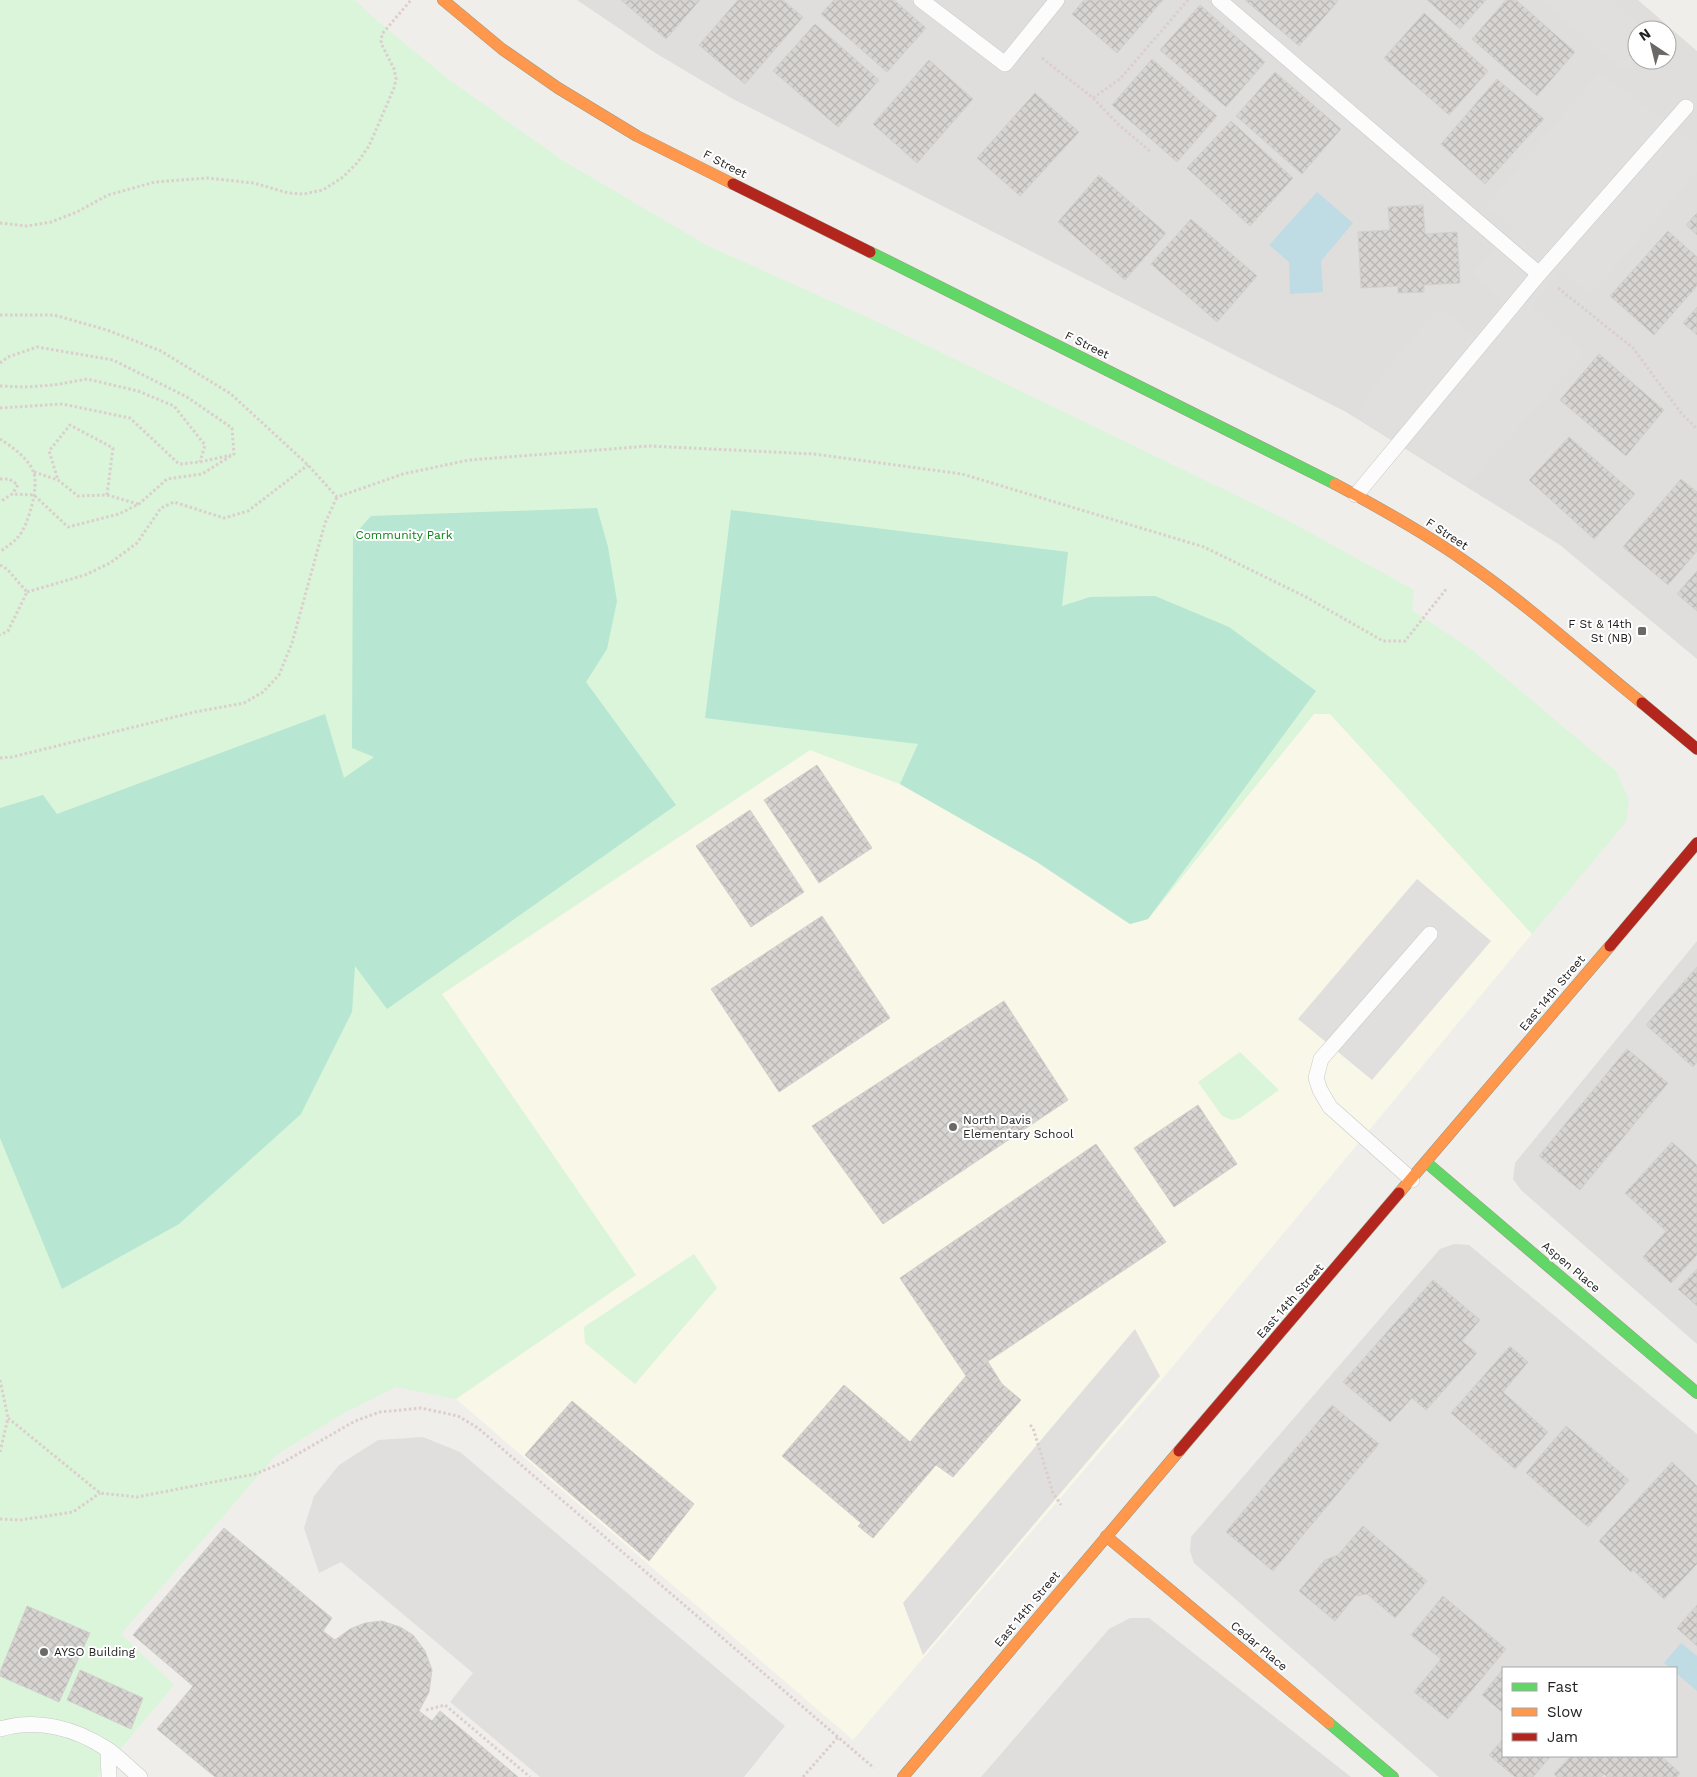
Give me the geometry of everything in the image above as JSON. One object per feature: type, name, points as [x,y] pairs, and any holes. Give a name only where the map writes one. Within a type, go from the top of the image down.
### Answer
[{"type":"street","name":"F Street","points":[[443,0],[502,49],[558,88],[637,136],[1272,451],[1404,522],[1508,592],[1697,750]]},
{"type":"street","name":"East 14th Street","points":[[903,1777],[1106,1536],[1427,1163],[1697,843]]},
{"type":"street","name":"Aspen Place","points":[[1427,1163],[1697,1393]]},
{"type":"street","name":"Cedar Place","points":[[1106,1536],[1393,1777]]},
{"type":"lane","points":[[921,0],[1004,64],[1057,0]]},
{"type":"lane","points":[[1219,0],[1539,274]]},
{"type":"lane","points":[[1356,495],[1539,274],[1686,106]]},
{"type":"lane","points":[[1412,1180],[1330,1107],[1320,1090],[1316,1078],[1321,1059],[1430,934]]},
{"type":"lane","points":[[0,1729],[10,1726],[45,1724],[78,1733],[108,1750],[140,1777]]},
{"type":"lane","points":[[108,1750],[109,1777]]},
{"type":"path","points":[[0,223],[27,226],[51,222],[77,212],[108,195],[155,182],[207,178],[254,183],[288,193],[304,194],[322,190],[343,177],[357,163],[369,146],[394,88],[396,79],[394,69],[381,43],[382,34],[411,0]]},
{"type":"path","points":[[1093,98],[1120,79],[1188,0]]},
{"type":"path","points":[[1022,42],[1093,98],[1119,125],[1151,152]]},
{"type":"path","points":[[1539,274],[1633,348],[1681,413],[1697,429]]},
{"type":"path","points":[[0,315],[54,316],[107,330],[161,351],[231,394],[308,465],[337,497]]},
{"type":"path","points":[[0,363],[8,357],[37,347],[113,360],[187,397],[232,428],[234,454]]},
{"type":"path","points":[[0,386],[25,387],[88,380],[138,391],[174,406],[205,445],[200,462]]},
{"type":"path","points":[[0,408],[62,404],[130,418],[179,464],[200,462],[234,454]]},
{"type":"path","points":[[58,480],[49,451],[70,425],[113,448],[107,495]]},
{"type":"path","points":[[0,439],[15,448],[34,472],[58,480],[78,496],[107,495],[139,504]]},
{"type":"path","points":[[0,758],[12,757],[195,712],[244,703],[263,692],[279,675],[292,643],[325,523],[337,497],[403,474],[469,460],[649,446],[814,454],[952,472],[1204,547],[1306,597],[1383,641],[1405,641],[1430,612],[1466,562]]},
{"type":"path","points":[[12,494],[34,495],[68,527],[106,518],[139,504],[167,479],[202,474],[234,454]]},
{"type":"path","points":[[0,635],[8,631],[27,592],[85,575],[110,563],[137,542],[161,508],[174,502],[224,518],[248,512],[308,465]]},
{"type":"path","points":[[0,552],[19,537],[30,516],[34,495],[34,472]]},
{"type":"path","points":[[0,479],[9,479],[18,485],[12,494],[0,502]]},
{"type":"path","points":[[0,565],[7,569],[27,592]]},
{"type":"path","points":[[0,1380],[8,1418],[0,1452]]},
{"type":"path","points":[[8,1418],[100,1493],[138,1496],[255,1474],[282,1463],[355,1422],[380,1412],[421,1408],[458,1416],[478,1428],[878,1772]]},
{"type":"path","points":[[1030,1425],[1033,1428],[1053,1492],[1061,1505]]},
{"type":"path","points":[[0,1519],[20,1520],[73,1512],[100,1493]]},
{"type":"path","points":[[426,1710],[445,1705],[530,1777]]},
{"type":"path","points":[[803,1777],[838,1737]]},
{"type":"shaded area","points":[[577,0],[1638,0],[1661,20],[1627,20],[1627,70],[1677,70],[1677,34],[1697,51],[1697,659],[1560,545],[1346,412],[733,99],[657,54]]},
{"type":"shaded area","points":[[1541,0],[1611,0],[1634,20],[1627,20],[1627,68],[1623,71]]},
{"type":"shaded area","points":[[1599,72],[1697,145],[1697,172],[1591,295],[1561,270],[1532,306],[1585,353],[1467,485],[1356,417],[1384,371],[1440,307],[1474,336],[1503,301],[1472,273],[1513,228],[1486,206]]},
{"type":"shaded area","name":"North Davis Elementary School","points":[[1314,714],[1330,714],[1532,934],[1164,1377],[853,1740],[456,1399],[635,1275],[442,994],[810,750],[900,784],[1037,862],[1130,924],[1148,919]]},
{"type":"shaded area","points":[[1417,879],[1491,941],[1372,1080],[1298,1019]]},
{"type":"shaded area","points":[[1697,941],[1697,1344],[1521,1190],[1513,1179],[1515,1163]]},
{"type":"shaded area","points":[[1454,1244],[1469,1245],[1697,1434],[1697,1777],[1439,1777],[1194,1563],[1190,1551],[1191,1537],[1440,1249]]},
{"type":"shaded area","points":[[1135,1329],[1160,1376],[923,1655],[903,1603]]},
{"type":"shaded area","points":[[423,1437],[460,1452],[785,1726],[744,1777],[540,1777],[450,1702],[473,1673],[341,1562],[319,1573],[304,1528],[314,1496],[339,1465],[378,1440]]},
{"type":"shaded area","points":[[1130,1618],[1149,1618],[1351,1777],[981,1777],[1109,1629]]},
{"type":"green space","name":"Community Park","points":[[0,0],[355,0],[375,19],[447,78],[562,160],[708,246],[880,323],[1287,520],[1414,590],[1412,610],[1472,650],[1616,771],[1629,800],[1626,822],[1532,934],[1330,714],[1314,714],[1148,919],[1130,924],[1037,862],[900,784],[810,750],[442,994],[636,1275],[456,1399],[396,1387],[344,1413],[276,1455],[121,1634],[174,1685],[97,1777],[0,1777]]},
{"type":"green space","points":[[597,508],[608,547],[617,601],[607,649],[586,682],[676,805],[387,1009],[355,966],[352,1012],[301,1114],[179,1224],[62,1289],[0,1138],[0,808],[43,795],[57,814],[325,714],[344,778],[374,757],[352,748],[353,536],[371,516]]},
{"type":"green space","points":[[731,510],[1068,552],[1062,606],[1090,597],[1155,596],[1229,627],[1316,691],[1148,919],[1130,924],[1037,862],[900,784],[918,744],[705,718]]},
{"type":"green space","points":[[1240,1052],[1279,1090],[1240,1118],[1232,1120],[1222,1116],[1198,1082]]},
{"type":"green space","points":[[694,1254],[717,1288],[635,1384],[585,1343],[584,1327]]},
{"type":"water","points":[[1317,192],[1353,223],[1321,261],[1323,292],[1290,294],[1289,262],[1269,245]]},
{"type":"water","points":[[1681,1643],[1697,1656],[1697,1691],[1677,1674],[1677,1667],[1670,1667],[1664,1663]]},
{"type":"building","points":[[621,0],[700,0],[666,39]]},
{"type":"building","points":[[738,0],[783,0],[803,17],[745,84],[699,45]]},
{"type":"building","points":[[834,0],[894,0],[926,28],[887,72],[821,14]]},
{"type":"building","points":[[1084,0],[1163,0],[1117,53],[1072,14]]},
{"type":"building","points":[[1245,0],[1337,0],[1338,1],[1299,46]]},
{"type":"building","points":[[1427,0],[1486,0],[1460,29]]},
{"type":"building","points":[[1506,0],[1516,0],[1575,52],[1537,96],[1472,39]]},
{"type":"building","points":[[1200,5],[1265,62],[1226,107],[1160,50]]},
{"type":"building","points":[[1424,13],[1488,71],[1449,115],[1384,58]]},
{"type":"building","points":[[815,24],[879,80],[838,127],[773,71]]},
{"type":"building","points":[[1152,59],[1217,116],[1177,162],[1112,105]]},
{"type":"building","points":[[929,60],[973,99],[917,163],[873,124]]},
{"type":"building","points":[[1275,72],[1341,129],[1302,174],[1236,116]]},
{"type":"building","points":[[1497,79],[1544,119],[1485,184],[1441,144]]},
{"type":"building","points":[[1035,93],[1079,132],[1020,196],[977,158]]},
{"type":"building","points":[[1231,121],[1293,178],[1250,226],[1187,168]]},
{"type":"building","points":[[1099,175],[1166,233],[1125,280],[1058,222]]},
{"type":"building","points":[[1423,205],[1425,234],[1457,232],[1460,283],[1424,285],[1424,292],[1398,293],[1398,286],[1361,288],[1358,232],[1390,230],[1388,207]]},
{"type":"building","points":[[1697,213],[1697,235],[1686,225]]},
{"type":"building","points":[[1191,219],[1257,276],[1217,322],[1151,264]]},
{"type":"building","points":[[1668,231],[1697,257],[1697,286],[1654,335],[1610,296]]},
{"type":"building","points":[[1697,307],[1697,335],[1683,323]]},
{"type":"building","points":[[1599,354],[1664,410],[1626,456],[1560,400]]},
{"type":"building","points":[[1569,437],[1635,494],[1594,539],[1529,480]]},
{"type":"building","points":[[1681,479],[1697,492],[1697,551],[1668,585],[1623,547]]},
{"type":"building","points":[[1697,571],[1697,611],[1677,594]]},
{"type":"building","points":[[817,765],[872,848],[819,883],[764,800]]},
{"type":"building","points":[[750,810],[804,892],[751,927],[696,846]]},
{"type":"building","points":[[822,916],[890,1018],[779,1092],[711,989]]},
{"type":"building","points":[[1697,967],[1697,1062],[1693,1067],[1646,1025]]},
{"type":"building","points":[[1004,1001],[1068,1100],[883,1224],[812,1126]]},
{"type":"building","points":[[1627,1049],[1668,1083],[1580,1190],[1539,1156]]},
{"type":"building","points":[[1198,1105],[1237,1164],[1174,1207],[1134,1148]]},
{"type":"building","points":[[1672,1142],[1697,1165],[1697,1255],[1671,1283],[1643,1257],[1666,1231],[1625,1193]]},
{"type":"building","points":[[1096,1144],[1166,1242],[966,1376],[900,1278]]},
{"type":"building","points":[[1697,1269],[1697,1306],[1678,1289]]},
{"type":"building","points":[[1433,1280],[1480,1320],[1462,1341],[1477,1353],[1426,1410],[1412,1398],[1390,1422],[1343,1382]]},
{"type":"building","points":[[1510,1346],[1528,1362],[1503,1392],[1548,1432],[1515,1469],[1451,1413]]},
{"type":"building","points":[[988,1362],[1002,1384],[1021,1400],[953,1477],[936,1465],[873,1538],[858,1526],[861,1523],[782,1456],[844,1385],[910,1442],[966,1376]]},
{"type":"building","points":[[572,1401],[694,1504],[649,1561],[525,1455]]},
{"type":"building","points":[[1332,1405],[1379,1444],[1273,1571],[1226,1532]]},
{"type":"building","points":[[1566,1426],[1629,1480],[1588,1527],[1526,1473]]},
{"type":"building","points":[[1672,1462],[1697,1486],[1697,1564],[1664,1599],[1633,1570],[1631,1572],[1599,1541]]},
{"type":"building","points":[[1363,1526],[1427,1581],[1395,1618],[1367,1594],[1355,1596],[1335,1621],[1299,1591],[1325,1560],[1338,1555]]},
{"type":"building","points":[[224,1528],[332,1618],[323,1631],[335,1640],[350,1629],[365,1623],[382,1621],[400,1627],[413,1635],[425,1651],[432,1670],[429,1692],[419,1711],[432,1721],[440,1711],[518,1777],[215,1777],[157,1729],[193,1686],[133,1635]]},
{"type":"building","points":[[1443,1596],[1506,1649],[1448,1719],[1414,1692],[1441,1659],[1411,1635]]},
{"type":"building","points":[[1697,1605],[1697,1646],[1677,1628]]},
{"type":"building","name":"AYSO Building","points":[[27,1606],[90,1633],[59,1702],[0,1676]]},
{"type":"building","points":[[80,1670],[143,1698],[131,1729],[67,1700]]},
{"type":"building","points":[[1502,1670],[1502,1712],[1482,1695]]},
{"type":"building","points":[[1502,1740],[1502,1757],[1550,1757],[1533,1777],[1515,1777],[1489,1755]]},
{"type":"building","points":[[1570,1757],[1662,1757],[1680,1773],[1677,1777],[1607,1777],[1604,1774],[1601,1777],[1557,1777],[1554,1774]]},
{"type":"traffic: fast","points":[[870,252],[1335,484]]},
{"type":"traffic: fast","points":[[1427,1163],[1697,1393]]},
{"type":"traffic: fast","points":[[1329,1723],[1393,1777]]},
{"type":"traffic: slow","points":[[443,0],[502,49],[558,88],[637,136],[733,184]]},
{"type":"traffic: slow","points":[[1335,484],[1435,541],[1489,578],[1642,703]]},
{"type":"traffic: slow","points":[[1399,1193],[1610,946]]},
{"type":"traffic: slow","points":[[903,1777],[1179,1451]]},
{"type":"traffic: slow","points":[[1106,1536],[1329,1723]]},
{"type":"traffic: jam","points":[[733,184],[870,252]]},
{"type":"traffic: jam","points":[[1642,703],[1697,749]]},
{"type":"traffic: jam","points":[[1610,946],[1697,843]]},
{"type":"traffic: jam","points":[[1179,1451],[1399,1193]]},
{"type":"place","name":"F St & 14th St (NB)","points":[[1642,631]]},
{"type":"place","name":"North Davis Elementary School","points":[[953,1127]]},
{"type":"place","name":"AYSO Building","points":[[44,1652]]}]
